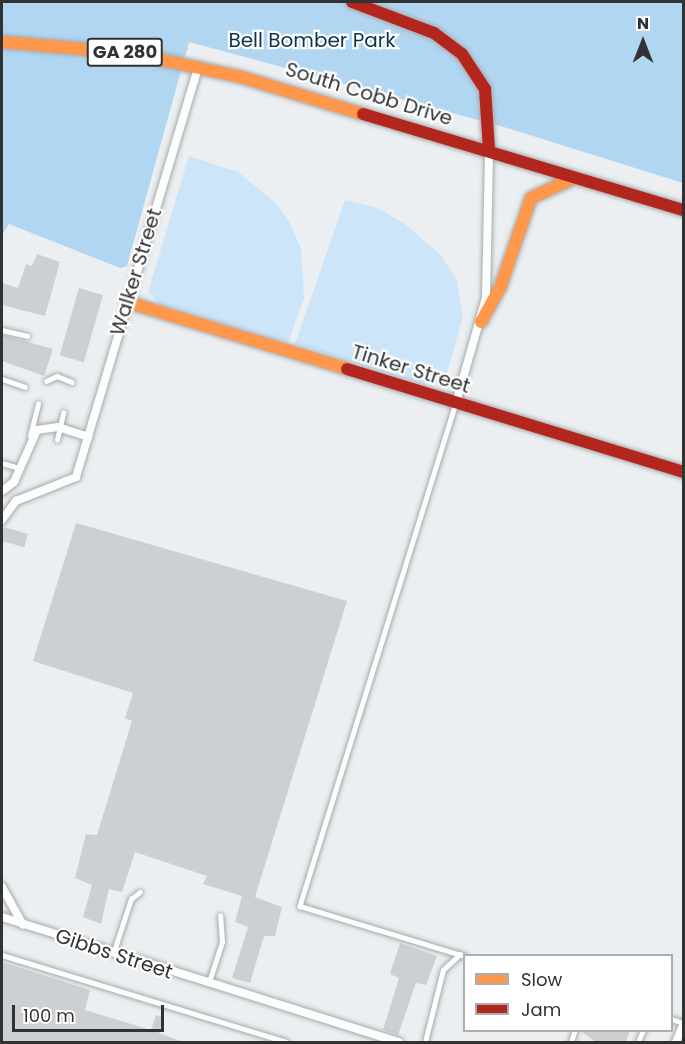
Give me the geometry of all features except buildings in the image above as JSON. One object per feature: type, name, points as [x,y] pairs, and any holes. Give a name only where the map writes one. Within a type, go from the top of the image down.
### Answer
[{"type":"main road","points":[[352,2],[434,33],[462,54],[485,89],[489,150]]},
{"type":"main road","name":"South Cobb Drive","points":[[2,42],[91,48],[198,67],[489,150],[684,210]]},
{"type":"main road","points":[[481,322],[500,288],[531,198],[576,177]]},
{"type":"main road","name":"Tinker Street","points":[[127,302],[684,472]]},
{"type":"street","name":"Walker Street","points":[[2,520],[16,501],[76,477],[198,67]]},
{"type":"street","points":[[456,403],[481,322],[487,285],[489,150]]},
{"type":"street","points":[[2,491],[14,482],[30,436],[45,426],[88,437]]},
{"type":"street","points":[[2,887],[23,925]]},
{"type":"street","name":"Gibbs Street","points":[[2,918],[399,1042]]},
{"type":"street","points":[[676,1042],[684,1023]]},
{"type":"lane","points":[[2,330],[27,336]]},
{"type":"lane","points":[[46,381],[57,376],[72,382]]},
{"type":"lane","points":[[2,379],[25,387]]},
{"type":"lane","points":[[456,403],[300,906],[462,955]]},
{"type":"lane","points":[[30,436],[38,404]]},
{"type":"lane","points":[[57,440],[63,413]]},
{"type":"lane","points":[[2,463],[20,468]]},
{"type":"lane","points":[[113,954],[127,913],[140,892]]},
{"type":"lane","points":[[208,984],[222,942],[220,916]]},
{"type":"lane","points":[[2,955],[286,1042]]},
{"type":"lane","points":[[425,1042],[443,970],[462,955]]},
{"type":"path","points":[[187,49],[196,2]]},
{"type":"shaded area","points":[[189,156],[238,172],[277,204],[291,225],[301,249],[304,298],[288,343],[159,304],[148,292]]},
{"type":"shaded area","points":[[345,200],[378,208],[406,225],[441,255],[457,280],[463,317],[447,373],[437,383],[419,383],[295,344]]},
{"type":"green space","name":"Bell Bomber Park","points":[[2,2],[683,2],[683,183],[504,127],[189,42],[127,266],[120,268],[9,224],[2,235]]},
{"type":"traffic: slow","points":[[2,42],[130,53],[241,77],[363,114]]},
{"type":"traffic: slow","points":[[481,322],[500,288],[531,198],[574,178]]},
{"type":"traffic: slow","points":[[127,302],[347,369]]},
{"type":"traffic: jam","points":[[352,2],[434,33],[462,54],[485,89],[489,150]]},
{"type":"traffic: jam","points":[[363,114],[684,210]]},
{"type":"traffic: jam","points":[[347,369],[684,472]]}]
